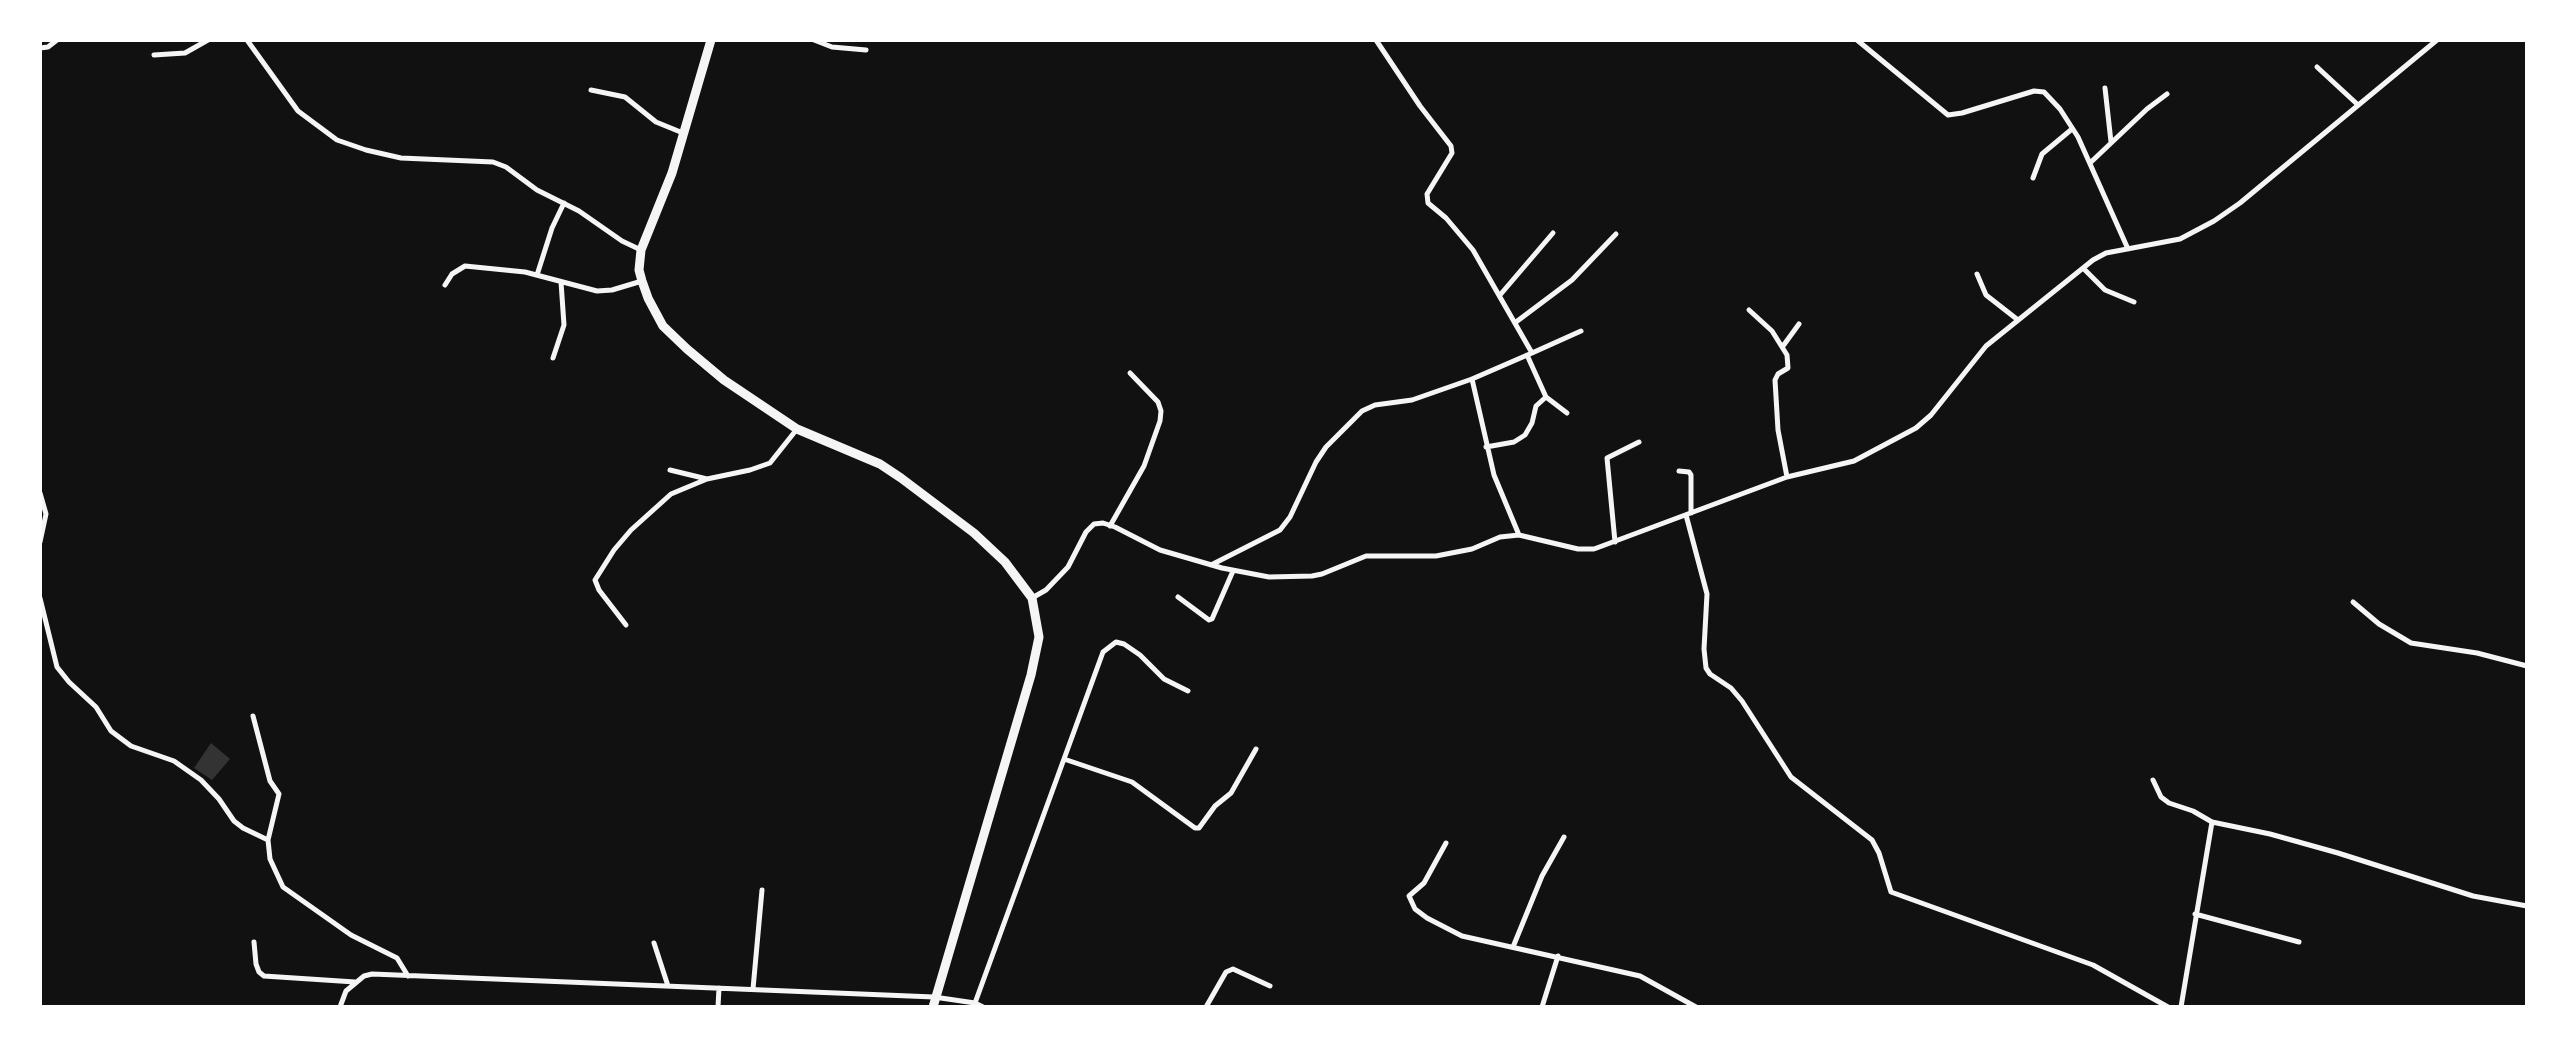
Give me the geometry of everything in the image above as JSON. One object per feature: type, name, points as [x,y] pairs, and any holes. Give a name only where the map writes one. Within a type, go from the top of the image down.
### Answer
[{"type":"highway","points":[[711,40],[672,173],[641,250],[639,270],[642,281],[663,326],[724,380],[797,429],[880,464],[901,478],[974,533],[1005,562],[1032,598],[1039,636],[1031,675],[933,1002]]},
{"type":"street","points":[[40,48],[48,47],[57,40]]},
{"type":"street","points":[[154,55],[185,53],[208,40]]},
{"type":"street","points":[[247,40],[298,111],[337,140],[384,155],[417,160],[493,162],[506,167],[537,190],[594,219],[622,241],[641,250]]},
{"type":"street","points":[[814,40],[840,48],[866,50]]},
{"type":"street","points":[[1376,40],[1420,106],[1451,146],[1452,153],[1427,194],[1428,203],[1467,241],[1516,322],[1546,397],[1567,413]]},
{"type":"street","points":[[1857,40],[1948,115],[2040,90],[2052,98],[2090,163],[2128,250]]},
{"type":"street","points":[[2420,40],[2427,47]]},
{"type":"street","points":[[1032,598],[1046,590],[1068,567],[1086,532],[1094,524],[1103,523],[1160,550],[1233,571],[1269,577],[1312,576],[1366,556],[1436,556],[1472,549],[1500,537],[1519,535],[1577,549],[1594,548],[1787,477],[1854,461],[1916,428],[1931,415],[1980,351],[2101,255],[2179,239],[2214,221],[2240,203],[2437,40]]},
{"type":"street","points":[[2317,67],[2357,104]]},
{"type":"street","points":[[2105,88],[2111,142]]},
{"type":"street","points":[[591,90],[625,97],[656,122],[683,133]]},
{"type":"street","points":[[2090,163],[2147,109],[2167,94]]},
{"type":"street","points":[[2034,178],[2042,154],[2072,129]]},
{"type":"street","points":[[537,275],[550,234],[564,203]]},
{"type":"street","points":[[1500,295],[1553,233]]},
{"type":"street","points":[[1516,322],[1572,280],[1616,234]]},
{"type":"street","points":[[445,285],[452,274],[465,266],[537,275],[605,291],[642,281]]},
{"type":"street","points":[[2083,268],[2105,290],[2134,302]]},
{"type":"street","points":[[1977,274],[1986,295],[2018,320]]},
{"type":"street","points":[[553,358],[564,325],[561,282]]},
{"type":"street","points":[[1749,310],[1772,331],[1787,355],[1788,368],[1778,374],[1775,380],[1777,421],[1787,477]]},
{"type":"street","points":[[1783,346],[1798,324]]},
{"type":"street","points":[[1212,565],[1280,530],[1290,517],[1326,447],[1362,411],[1375,405],[1412,400],[1472,379],[1581,331]]},
{"type":"street","points":[[1110,526],[1144,466],[1160,421],[1158,402],[1130,373]]},
{"type":"street","points":[[1472,379],[1486,447],[1498,486],[1519,535]]},
{"type":"street","points":[[1486,447],[1514,442],[1525,435],[1532,423],[1536,406],[1546,397]]},
{"type":"street","points":[[626,625],[599,590],[595,580],[614,550],[671,494],[707,479],[766,465],[797,429]]},
{"type":"street","points":[[1615,542],[1607,458],[1640,442]]},
{"type":"street","points":[[670,470],[707,479]]},
{"type":"street","points":[[1679,471],[1689,472],[1691,475],[1689,514],[1707,594],[1704,649],[1706,668],[1710,674],[1731,688],[1742,701],[1791,777],[1861,829],[1875,845],[1891,892],[2093,965],[2168,1007]]},
{"type":"street","points":[[40,493],[46,514],[40,542]]},
{"type":"street","points":[[1178,597],[1209,620],[1212,619],[1233,571]]},
{"type":"street","points":[[40,598],[57,667],[96,707],[111,731],[131,746],[183,766],[219,799],[234,821],[268,840]]},
{"type":"street","points":[[2353,602],[2379,624],[2411,643],[2477,653],[2527,666]]},
{"type":"street","points":[[975,1003],[1103,652],[1116,642],[1124,645],[1140,655],[1164,679],[1188,691]]},
{"type":"street","points":[[253,716],[270,782],[279,794],[268,840],[270,859],[283,887],[351,935],[397,958],[408,976]]},
{"type":"street","points":[[1064,760],[1132,782],[1195,828],[1199,828],[1215,806],[1231,793],[1256,750]]},
{"type":"street","points":[[2153,780],[2161,797],[2169,803],[2193,811],[2212,822],[2270,834],[2338,853],[2473,896],[2527,906]]},
{"type":"street","points":[[2181,1007],[2212,822]]},
{"type":"street","points":[[1513,947],[1542,876],[1564,836]]},
{"type":"street","points":[[1446,843],[1424,883],[1409,896],[1415,909],[1442,927],[1462,936],[1640,976],[1696,1007]]},
{"type":"street","points":[[753,989],[762,890]]},
{"type":"street","points":[[2195,914],[2299,942]]},
{"type":"street","points":[[254,942],[258,972],[264,976],[355,982]]},
{"type":"street","points":[[654,943],[668,986]]},
{"type":"street","points":[[1542,1007],[1558,956]]},
{"type":"street","points":[[1206,1007],[1226,972],[1233,969],[1270,986]]},
{"type":"street","points":[[340,1007],[346,991],[364,976],[372,974],[753,989],[975,1003],[982,1007]]},
{"type":"street","points":[[718,1007],[719,988]]},
{"type":"shaded area","points":[[211,743],[230,759],[212,780],[194,768]]}]
